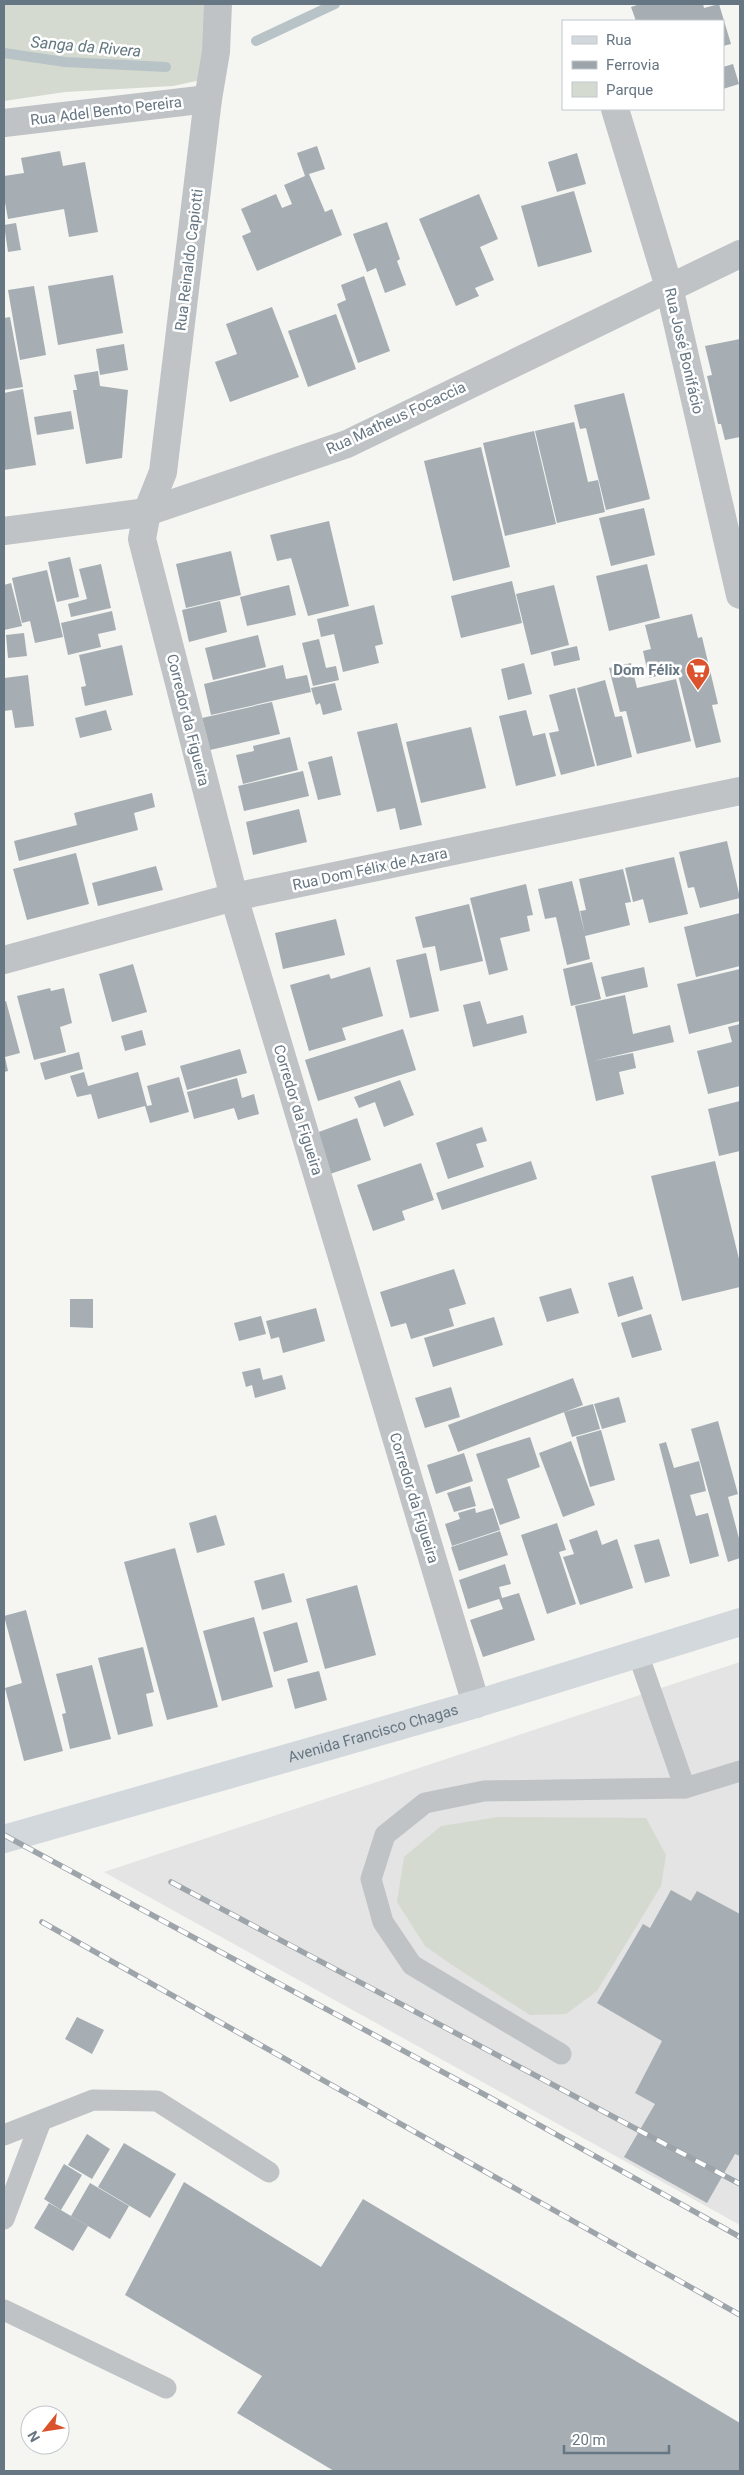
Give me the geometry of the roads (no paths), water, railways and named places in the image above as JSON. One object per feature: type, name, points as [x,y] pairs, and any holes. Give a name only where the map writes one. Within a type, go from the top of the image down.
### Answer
[{"type":"main road","name":"Avenida Francisco Chagas","points":[[4,1839],[476,1704],[740,1622]]},
{"type":"street","name":"Rua Reinaldo Capiotti","points":[[147,512],[163,472],[208,99],[216,52],[218,4]]},
{"type":"street","name":"Rua Adel Bento Pereira","points":[[4,124],[208,99]]},
{"type":"street","name":"Rua José Bonifácio","points":[[615,110],[669,287],[740,595]]},
{"type":"street","name":"Rua Matheus Focaccia","points":[[4,531],[147,512],[347,444],[740,254]]},
{"type":"street","name":"Corredor da Figueira","points":[[147,512],[142,539],[234,897],[476,1704]]},
{"type":"street","name":"Rua Dom Félix de Azara","points":[[4,960],[234,897],[740,791]]},
{"type":"lane","points":[[638,1654],[685,1788]]},
{"type":"lane","points":[[561,2054],[412,1964],[383,1922],[371,1879],[385,1835],[425,1803],[484,1792],[685,1788],[740,1771]]},
{"type":"lane","points":[[4,2136],[93,2100],[156,2101],[269,2172]]},
{"type":"lane","points":[[4,2219],[41,2120]]},
{"type":"lane","points":[[4,2310],[166,2388]]},
{"type":"waterway","name":"Sanga da Rivera","points":[[256,41],[335,4]]},
{"type":"waterway","name":"Sanga da Rivera","points":[[4,53],[65,62],[166,67]]},
{"type":"railway","points":[[4,1835],[489,2097],[740,2237]]},
{"type":"railway","points":[[171,1882],[740,2184]]},
{"type":"railway","points":[[42,1922],[740,2315]]},
{"type":"place","name":"Dom Félix","points":[[698,691]]}]
